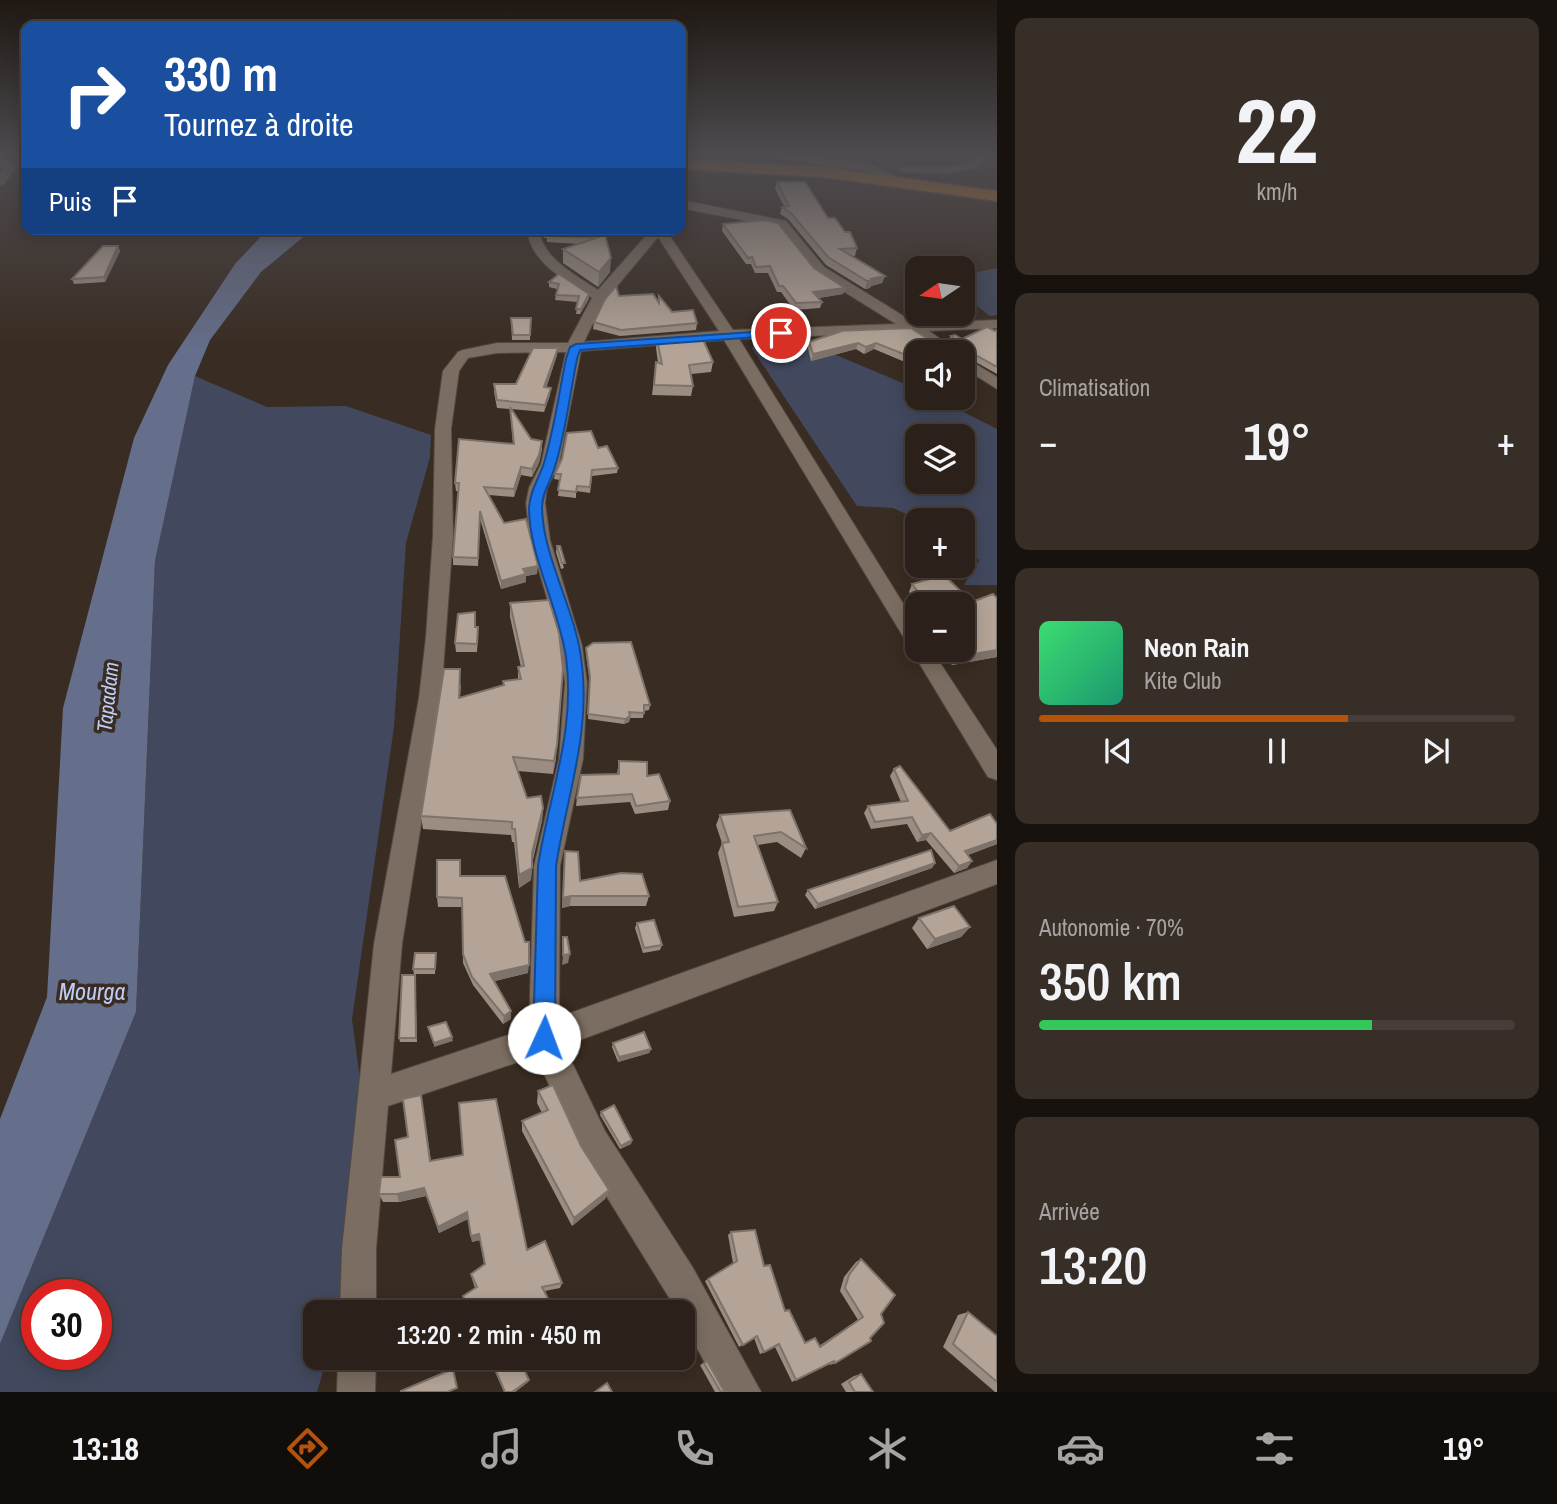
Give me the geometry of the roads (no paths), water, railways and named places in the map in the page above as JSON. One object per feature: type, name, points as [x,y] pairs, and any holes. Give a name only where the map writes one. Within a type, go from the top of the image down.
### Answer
[{"type":"street","points":[[767,221],[782,224],[819,270],[933,340]]},
{"type":"street","points":[[533,235],[533,240],[542,254],[601,298]]},
{"type":"street","points":[[654,235],[601,298],[583,325],[557,422],[550,464],[537,494],[536,512],[540,540],[562,609],[573,653],[576,681],[576,713],[567,780],[551,839],[547,866],[544,1038],[593,1143],[680,1281],[742,1392]]},
{"type":"street","points":[[663,235],[728,335],[905,625]]},
{"type":"street","points":[[358,1300],[359,1249],[388,944],[432,686],[443,536],[443,429],[450,371],[463,355],[479,351],[540,346],[576,347],[728,335],[997,324]]},
{"type":"street","points":[[975,368],[997,384]]},
{"type":"street","points":[[928,662],[997,770]]},
{"type":"street","points":[[372,1096],[544,1038],[997,872]]},
{"type":"street","points":[[356,1392],[357,1370]]},
{"type":"water","name":"Mourga","points":[[262,235],[306,235],[261,272],[210,340],[195,376],[155,561],[136,1012],[27,1279],[21,1279],[21,1293],[0,1344],[0,1119],[47,997],[63,708],[134,438],[168,365],[235,264]]},
{"type":"water label","name":"Tapadam","points":[[108,697]]}]
